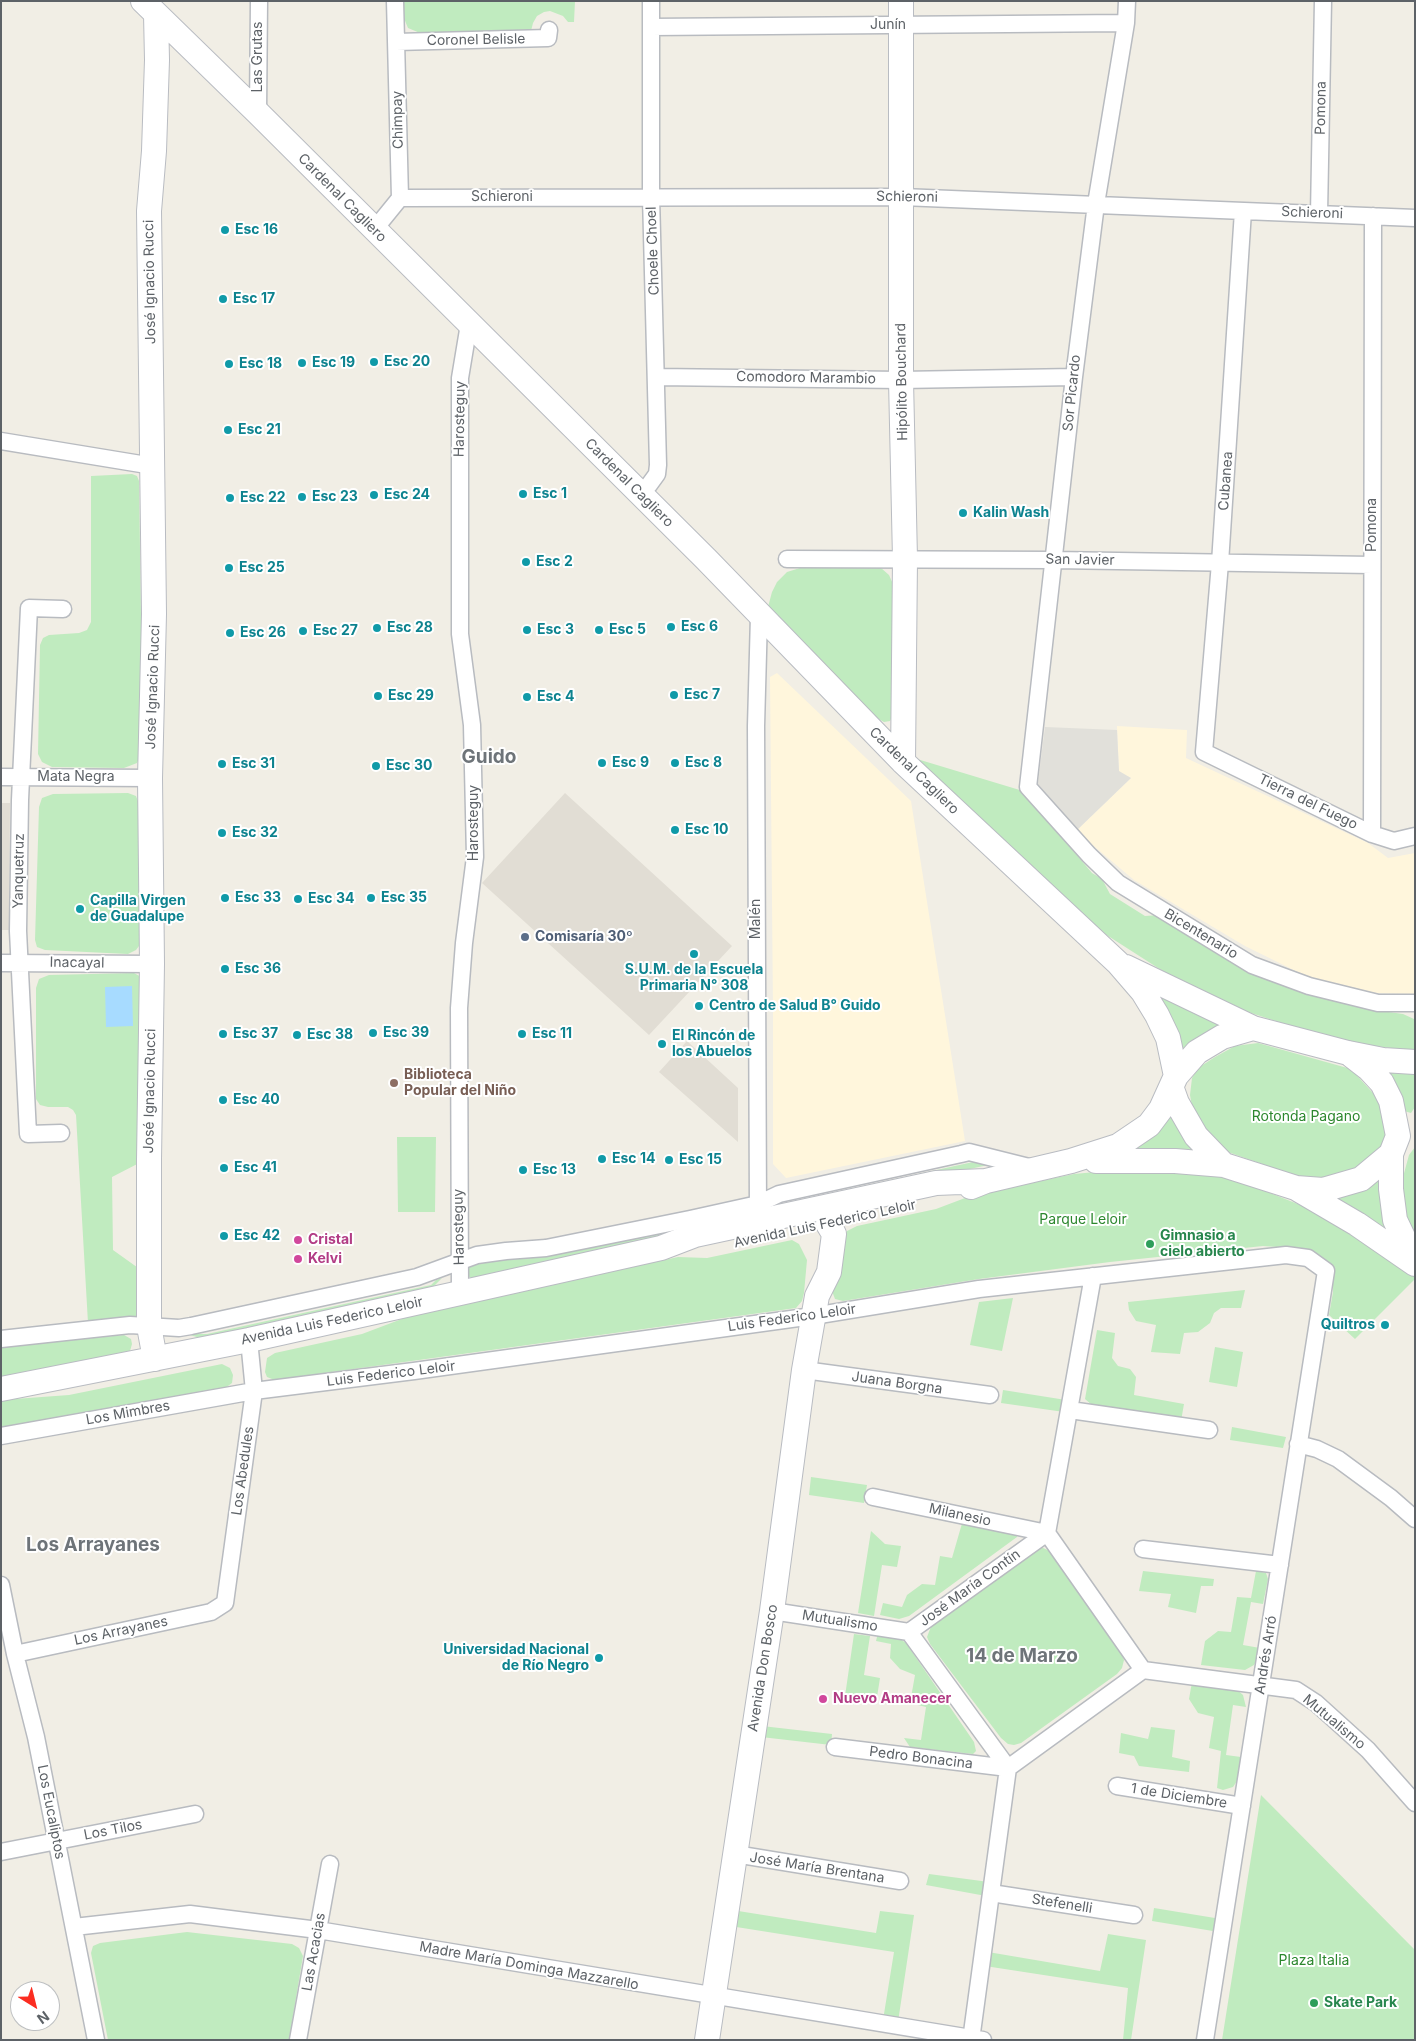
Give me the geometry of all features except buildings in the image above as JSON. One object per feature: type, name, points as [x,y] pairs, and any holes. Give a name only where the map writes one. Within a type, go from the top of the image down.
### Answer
[{"type":"main road","name":"Cardenal Cagliero","points":[[150,8],[639,492],[903,762],[1118,963],[1143,992],[1157,1014],[1168,1038],[1174,1083]]},
{"type":"main road","name":"José Ignacio Rucci","points":[[150,8],[157,60],[154,151],[149,211],[154,623],[150,778],[152,964],[149,1326],[155,1359]]},
{"type":"main road","name":"Hipólito Bouchard","points":[[902,13],[901,380],[905,559],[903,762]]},
{"type":"main road","name":"Cardenal Cagliero","points":[[1118,963],[1253,1028]]},
{"type":"main road","points":[[1415,1062],[1382,1060],[1348,1053],[1253,1028],[1222,1037],[1197,1052],[1174,1083],[1177,1103],[1196,1136],[1224,1165],[1296,1188],[1357,1224],[1415,1263]]},
{"type":"main road","points":[[1348,1053],[1369,1069],[1382,1083],[1391,1101],[1398,1136],[1394,1149],[1391,1189],[1395,1220],[1415,1263]]},
{"type":"main road","name":"Avenida Luis Federico Leloir","points":[[661,1248],[701,1249],[829,1215],[936,1183],[986,1181],[1071,1161],[1118,1146],[1149,1125],[1161,1109],[1174,1083]]},
{"type":"main road","points":[[1296,1188],[1323,1190],[1361,1179],[1394,1149],[1415,1122]]},
{"type":"main road","name":"Avenida Luis Federico Leloir","points":[[1071,1161],[1175,1161],[1224,1165]]},
{"type":"main road","name":"Avenida Luis Federico Leloir","points":[[1,1389],[249,1340],[661,1248],[758,1213],[829,1215]]},
{"type":"main road","name":"Avenida Don Bosco","points":[[707,2040],[772,1611],[804,1370],[815,1306],[812,1281],[819,1236],[829,1215]]},
{"type":"street","name":"Las Grutas","points":[[258,113],[259,1]]},
{"type":"street","name":"Chimpay","points":[[396,1],[400,198]]},
{"type":"street","name":"Choele Choel","points":[[639,492],[649,485],[657,474],[658,465],[651,196],[651,1]]},
{"type":"street","name":"Sor Picardo","points":[[1028,787],[1074,377],[1096,204],[1126,23],[1127,1]]},
{"type":"street","name":"Pomona","points":[[1319,214],[1323,1]]},
{"type":"street","name":"Junín","points":[[651,27],[902,13],[1126,23]]},
{"type":"street","name":"Coronel Belisle","points":[[396,42],[548,38],[549,30]]},
{"type":"street","name":"Schieroni","points":[[400,198],[902,196],[1415,218]]},
{"type":"street","points":[[374,230],[400,198]]},
{"type":"street","name":"Cubanea","points":[[1204,752],[1220,563],[1243,211]]},
{"type":"street","name":"Pomona","points":[[1372,834],[1373,216]]},
{"type":"street","name":"Harosteguy","points":[[460,1294],[458,1008],[475,857],[472,725],[460,634],[460,378],[469,324]]},
{"type":"street","name":"Comodoro Marambio","points":[[657,377],[901,380],[1074,377]]},
{"type":"street","points":[[1,441],[153,466]]},
{"type":"street","name":"San Javier","points":[[787,558],[1372,565]]},
{"type":"street","name":"Yanquetruz","points":[[61,1133],[28,1134],[18,963],[22,776],[29,608],[63,609]]},
{"type":"street","name":"Malén","points":[[758,1213],[756,726],[759,616]]},
{"type":"street","name":"Tierra del Fuego","points":[[1204,752],[1372,834],[1394,841],[1415,836]]},
{"type":"street","name":"Mata Negra","points":[[1,777],[150,778]]},
{"type":"street","name":"Bicentenario","points":[[1028,787],[1089,855],[1118,884],[1252,965],[1309,986],[1378,1003],[1415,1003]]},
{"type":"street","name":"Inacayal","points":[[1,963],[152,964]]},
{"type":"street","points":[[1,1339],[130,1326],[179,1328],[191,1326],[417,1277],[478,1255],[546,1248],[758,1213],[779,1194],[969,1152],[1035,1169]]},
{"type":"street","name":"Luis Federico Leloir","points":[[254,1391],[414,1372],[815,1306],[1286,1255],[1308,1258],[1326,1270]]},
{"type":"street","name":"Andrés Arró","points":[[1205,2040],[1326,1270]]},
{"type":"street","points":[[975,2039],[990,1893],[1008,1768],[1143,1670],[1047,1533],[1093,1276]]},
{"type":"street","name":"Los Abedules","points":[[225,1603],[254,1391],[249,1340]]},
{"type":"street","name":"Juana Borgna","points":[[804,1370],[990,1395]]},
{"type":"street","name":"Los Mimbres","points":[[1,1436],[254,1391]]},
{"type":"street","points":[[1070,1410],[1209,1430]]},
{"type":"street","points":[[1298,1444],[1317,1449],[1338,1459],[1391,1498],[1415,1519]]},
{"type":"street","name":"Milanesio","points":[[873,1497],[1047,1533]]},
{"type":"street","name":"José María Contín","points":[[1008,1768],[909,1632],[1047,1533]]},
{"type":"street","points":[[1143,1549],[1280,1565]]},
{"type":"street","name":"Los Eucaliptos","points":[[1,1585],[15,1654],[36,1737],[96,2040]]},
{"type":"street","name":"Los Arrayanes","points":[[15,1654],[211,1612],[225,1603]]},
{"type":"street","name":"Mutualismo","points":[[772,1611],[909,1632]]},
{"type":"street","name":"Mutualismo","points":[[1143,1670],[1296,1690],[1316,1703],[1368,1750],[1415,1803]]},
{"type":"street","name":"Pedro Bonacina","points":[[835,1747],[1008,1768]]},
{"type":"street","name":"1 de Diciembre","points":[[1117,1786],[1242,1806]]},
{"type":"street","name":"Los Tilos","points":[[1,1852],[195,1814]]},
{"type":"street","name":"José María Brentana","points":[[735,1854],[900,1881]]},
{"type":"street","name":"Las Acacias","points":[[298,2040],[330,1864]]},
{"type":"street","name":"Stefenelli","points":[[990,1893],[1134,1915]]},
{"type":"street","name":"Madre María Dominga Mazzarello","points":[[74,1927],[190,1914],[318,1930],[975,2039]]},
{"type":"shaded area","points":[[777,673],[911,801],[965,1141],[786,1178],[773,1164],[770,677]]},
{"type":"shaded area","points":[[1117,726],[1187,730],[1186,758],[1368,843],[1388,858],[1415,853],[1415,994],[1377,993],[1316,981],[1245,946],[1134,880],[1076,831],[1131,778],[1119,772]]},
{"type":"shaded area","points":[[1045,727],[1117,730],[1119,771],[1131,778],[1076,831],[1037,790]]},
{"type":"shaded area","points":[[565,793],[732,946],[649,1035],[482,883]]},
{"type":"shaded area","points":[[1,803],[10,803],[9,930],[1,930]]},
{"type":"shaded area","points":[[687,1041],[738,1088],[738,1142],[659,1072]]},
{"type":"green space","points":[[403,1],[575,1],[574,22],[568,22],[563,16],[550,11],[537,16],[531,31],[420,33],[408,28],[403,16]]},
{"type":"green space","points":[[132,474],[137,476],[139,481],[143,749],[137,763],[124,768],[52,767],[42,762],[38,754],[40,645],[43,638],[49,635],[79,633],[87,630],[91,622],[91,476]]},
{"type":"green space","points":[[800,568],[881,568],[889,575],[893,584],[895,713],[890,721],[884,722],[875,717],[768,607],[777,582],[787,572]]},
{"type":"green space","points":[[917,759],[1023,791],[1092,873],[1102,879],[1110,894],[1145,916],[1159,915],[1248,970],[1375,1010],[1403,1014],[1414,1019],[1415,1051],[1359,1044],[1300,1029],[1245,1011],[1194,988],[1158,968],[1105,934],[1064,899],[917,762]]},
{"type":"green space","points":[[128,793],[136,796],[139,804],[142,942],[136,950],[128,954],[45,950],[37,947],[35,940],[39,807],[42,798],[53,794]]},
{"type":"green space","points":[[134,973],[143,978],[145,1160],[112,1177],[113,1250],[148,1275],[144,1317],[88,1323],[76,1115],[68,1107],[40,1105],[36,1099],[36,988],[39,979],[49,975]]},
{"type":"green space","points":[[1149,985],[1228,1023],[1181,1054]]},
{"type":"green space","name":"Rotonda Pagano","points":[[1258,1043],[1351,1069],[1383,1104],[1389,1132],[1386,1144],[1357,1170],[1340,1176],[1317,1178],[1296,1176],[1225,1151],[1213,1141],[1193,1112],[1190,1095],[1192,1078],[1198,1068],[1235,1046]]},
{"type":"green space","name":"Rotonda Pagano","points":[[1384,1067],[1415,1070],[1415,1107],[1411,1113],[1404,1111]]},
{"type":"green space","points":[[1167,1117],[1172,1117],[1198,1152],[1134,1153],[1133,1149]]},
{"type":"green space","points":[[397,1137],[436,1137],[435,1212],[398,1212]]},
{"type":"green space","points":[[1415,1147],[1415,1231],[1410,1236],[1403,1204],[1403,1177],[1409,1155]]},
{"type":"green space","points":[[973,1162],[988,1165],[771,1211],[772,1206]]},
{"type":"green space","name":"Parque Leloir","points":[[1117,1170],[1165,1171],[1220,1176],[1255,1187],[1328,1216],[1415,1273],[1415,1279],[1355,1339],[1329,1315],[1333,1292],[1333,1280],[1330,1270],[1291,1248],[1263,1246],[1110,1262],[979,1279],[843,1301],[835,1299],[832,1291],[842,1237],[847,1231],[857,1226],[936,1209],[973,1195],[1074,1174]]},
{"type":"green space","points":[[1378,1178],[1384,1180],[1387,1239],[1334,1197]]},
{"type":"green space","points":[[747,1216],[473,1279],[468,1276],[467,1271],[470,1266],[477,1261]]},
{"type":"green space","points":[[792,1240],[799,1244],[807,1260],[804,1293],[802,1301],[796,1308],[281,1379],[267,1377],[265,1372],[267,1358],[275,1353],[362,1334],[415,1314],[678,1257],[707,1258]]},
{"type":"green space","points":[[442,1278],[433,1287],[203,1339],[187,1334],[207,1334],[431,1285],[436,1280]]},
{"type":"green space","points":[[1245,1290],[1241,1308],[1221,1308],[1214,1313],[1210,1323],[1198,1332],[1184,1333],[1180,1354],[1151,1352],[1156,1325],[1136,1321],[1129,1310],[1128,1302]]},
{"type":"green space","points":[[1013,1298],[1002,1351],[970,1345],[979,1302]]},
{"type":"green space","points":[[1097,1330],[1115,1333],[1112,1358],[1118,1366],[1130,1369],[1136,1377],[1134,1395],[1184,1404],[1181,1421],[1093,1406],[1085,1399]]},
{"type":"green space","points":[[124,1335],[131,1339],[132,1344],[130,1351],[123,1356],[1,1379],[1,1347]]},
{"type":"green space","points":[[1215,1347],[1243,1352],[1237,1387],[1209,1382]]},
{"type":"green space","points":[[222,1364],[230,1368],[233,1375],[232,1383],[224,1389],[1,1434],[1,1400],[69,1395]]},
{"type":"green space","points":[[1003,1390],[1066,1400],[1064,1412],[1001,1403]]},
{"type":"green space","points":[[1232,1427],[1286,1437],[1283,1448],[1230,1440]]},
{"type":"green space","points":[[811,1477],[867,1485],[864,1503],[809,1495]]},
{"type":"green space","points":[[963,1520],[1017,1533],[1017,1537],[909,1616],[899,1619],[880,1615],[883,1603],[902,1607],[907,1595],[922,1584],[935,1585],[940,1556],[952,1558]]},
{"type":"green space","points":[[871,1531],[885,1544],[901,1546],[897,1567],[882,1565],[874,1616],[858,1613]]},
{"type":"green space","points":[[1041,1547],[1052,1552],[1124,1660],[1122,1668],[1117,1674],[1021,1743],[1014,1745],[1008,1744],[1001,1738],[930,1644],[927,1637],[932,1624]]},
{"type":"green space","points":[[1143,1571],[1214,1579],[1213,1586],[1201,1586],[1196,1613],[1168,1607],[1171,1594],[1139,1591]]},
{"type":"green space","points":[[1256,1571],[1266,1573],[1268,1579],[1263,1604],[1251,1602],[1243,1645],[1260,1648],[1259,1657],[1254,1665],[1245,1670],[1201,1665],[1205,1641],[1218,1631],[1231,1632],[1237,1597],[1251,1598]]},
{"type":"green space","points":[[878,1633],[896,1636],[906,1643],[974,1742],[976,1751],[973,1754],[910,1747],[904,1738],[921,1740],[926,1707],[910,1703],[915,1675],[900,1669],[890,1658],[891,1644],[876,1641]]},
{"type":"green space","points":[[854,1634],[870,1636],[864,1675],[880,1678],[877,1697],[861,1694],[844,1703]]},
{"type":"green space","points":[[1192,1682],[1235,1688],[1243,1695],[1246,1707],[1233,1705],[1226,1755],[1241,1757],[1239,1778],[1233,1787],[1223,1790],[1217,1788],[1221,1751],[1209,1748],[1214,1717],[1198,1713],[1189,1699]]},
{"type":"green space","points":[[762,1726],[832,1734],[831,1745],[761,1737]]},
{"type":"green space","points":[[1151,1727],[1175,1730],[1172,1757],[1190,1761],[1189,1772],[1139,1766],[1134,1756],[1119,1753],[1121,1733],[1148,1739]]},
{"type":"green space","name":"Plaza Italia","points":[[1261,1795],[1415,1950],[1415,2040],[1222,2040]]},
{"type":"green space","points":[[929,1874],[989,1882],[986,1896],[926,1885]]},
{"type":"green space","points":[[1154,1908],[1221,1919],[1219,1932],[1152,1921]]},
{"type":"green space","points":[[732,1910],[876,1933],[880,1911],[914,1915],[898,2022],[883,2020],[894,1952],[730,1926]]},
{"type":"green space","points":[[187,1932],[292,1944],[299,1948],[303,1956],[289,2040],[108,2040],[91,1953],[93,1946],[100,1943]]},
{"type":"green space","points":[[1108,1934],[1146,1940],[1131,2040],[1123,2040],[1128,1988],[985,1966],[988,1952],[1100,1971]]},
{"type":"water","points":[[132,986],[133,1026],[106,1027],[105,987]]},
{"type":"place","name":"Esc 16","points":[[225,230]]},
{"type":"place","name":"Esc 17","points":[[223,299]]},
{"type":"place","name":"Esc 20","points":[[374,362]]},
{"type":"place","name":"Esc 19","points":[[302,363]]},
{"type":"place","name":"Esc 18","points":[[229,364]]},
{"type":"place","name":"Esc 21","points":[[228,430]]},
{"type":"place","name":"Esc 1","points":[[523,494]]},
{"type":"place","name":"Esc 24","points":[[374,495]]},
{"type":"place","name":"Esc 23","points":[[302,497]]},
{"type":"place","name":"Esc 22","points":[[230,498]]},
{"type":"place","name":"Kalin Wash","points":[[963,513]]},
{"type":"place","name":"Esc 2","points":[[526,562]]},
{"type":"place","name":"Esc 25","points":[[229,568]]},
{"type":"place","name":"Esc 6","points":[[671,627]]},
{"type":"place","name":"Esc 28","points":[[377,628]]},
{"type":"place","name":"Esc 3","points":[[527,630]]},
{"type":"place","name":"Esc 5","points":[[599,630]]},
{"type":"place","name":"Esc 27","points":[[303,631]]},
{"type":"place","name":"Esc 26","points":[[230,633]]},
{"type":"place","name":"Esc 7","points":[[674,695]]},
{"type":"place","name":"Esc 29","points":[[378,696]]},
{"type":"place","name":"Esc 4","points":[[527,697]]},
{"type":"place","name":"Esc 9","points":[[602,763]]},
{"type":"place","name":"Esc 8","points":[[675,763]]},
{"type":"place","name":"Esc 31","points":[[222,764]]},
{"type":"place","name":"Esc 30","points":[[376,766]]},
{"type":"place","name":"Esc 10","points":[[675,830]]},
{"type":"place","name":"Esc 32","points":[[222,833]]},
{"type":"place","name":"Esc 33","points":[[225,898]]},
{"type":"place","name":"Esc 35","points":[[371,898]]},
{"type":"place","name":"Esc 34","points":[[298,899]]},
{"type":"place","name":"Capilla Virgen de Guadalupe","points":[[80,909]]},
{"type":"place","name":"Comisaría 30º","points":[[525,937]]},
{"type":"place","name":"S.U.M. de la Escuela Primaria N° 308","points":[[694,954]]},
{"type":"place","name":"Esc 36","points":[[225,969]]},
{"type":"place","name":"Centro de Salud B° Guido","points":[[699,1006]]},
{"type":"place","name":"Esc 39","points":[[373,1033]]},
{"type":"place","name":"Esc 37","points":[[223,1034]]},
{"type":"place","name":"Esc 11","points":[[522,1034]]},
{"type":"place","name":"Esc 38","points":[[297,1035]]},
{"type":"place","name":"El Rincón de los Abuelos","points":[[662,1044]]},
{"type":"place","name":"Biblioteca Popular del Niño","points":[[394,1083]]},
{"type":"place","name":"Esc 40","points":[[223,1100]]},
{"type":"place","name":"Esc 14","points":[[602,1159]]},
{"type":"place","name":"Esc 15","points":[[669,1160]]},
{"type":"place","name":"Esc 41","points":[[224,1168]]},
{"type":"place","name":"Esc 13","points":[[523,1170]]},
{"type":"place","name":"Esc 42","points":[[224,1236]]},
{"type":"place","name":"Cristal","points":[[298,1240]]},
{"type":"place","name":"Gimnasio a cielo abierto","points":[[1150,1244]]},
{"type":"place","name":"Kelvi","points":[[298,1259]]},
{"type":"place","name":"Quiltros","points":[[1385,1325]]},
{"type":"place","name":"Universidad Nacional de Río Negro","points":[[599,1658]]},
{"type":"place","name":"Nuevo Amanecer","points":[[823,1699]]},
{"type":"place","name":"Skate Park","points":[[1314,2003]]},
{"type":"district","name":"Guido","points":[[489,757]]},
{"type":"district","name":"Los Arrayanes","points":[[93,1545]]},
{"type":"district","name":"14 de Marzo","points":[[1022,1656]]}]
